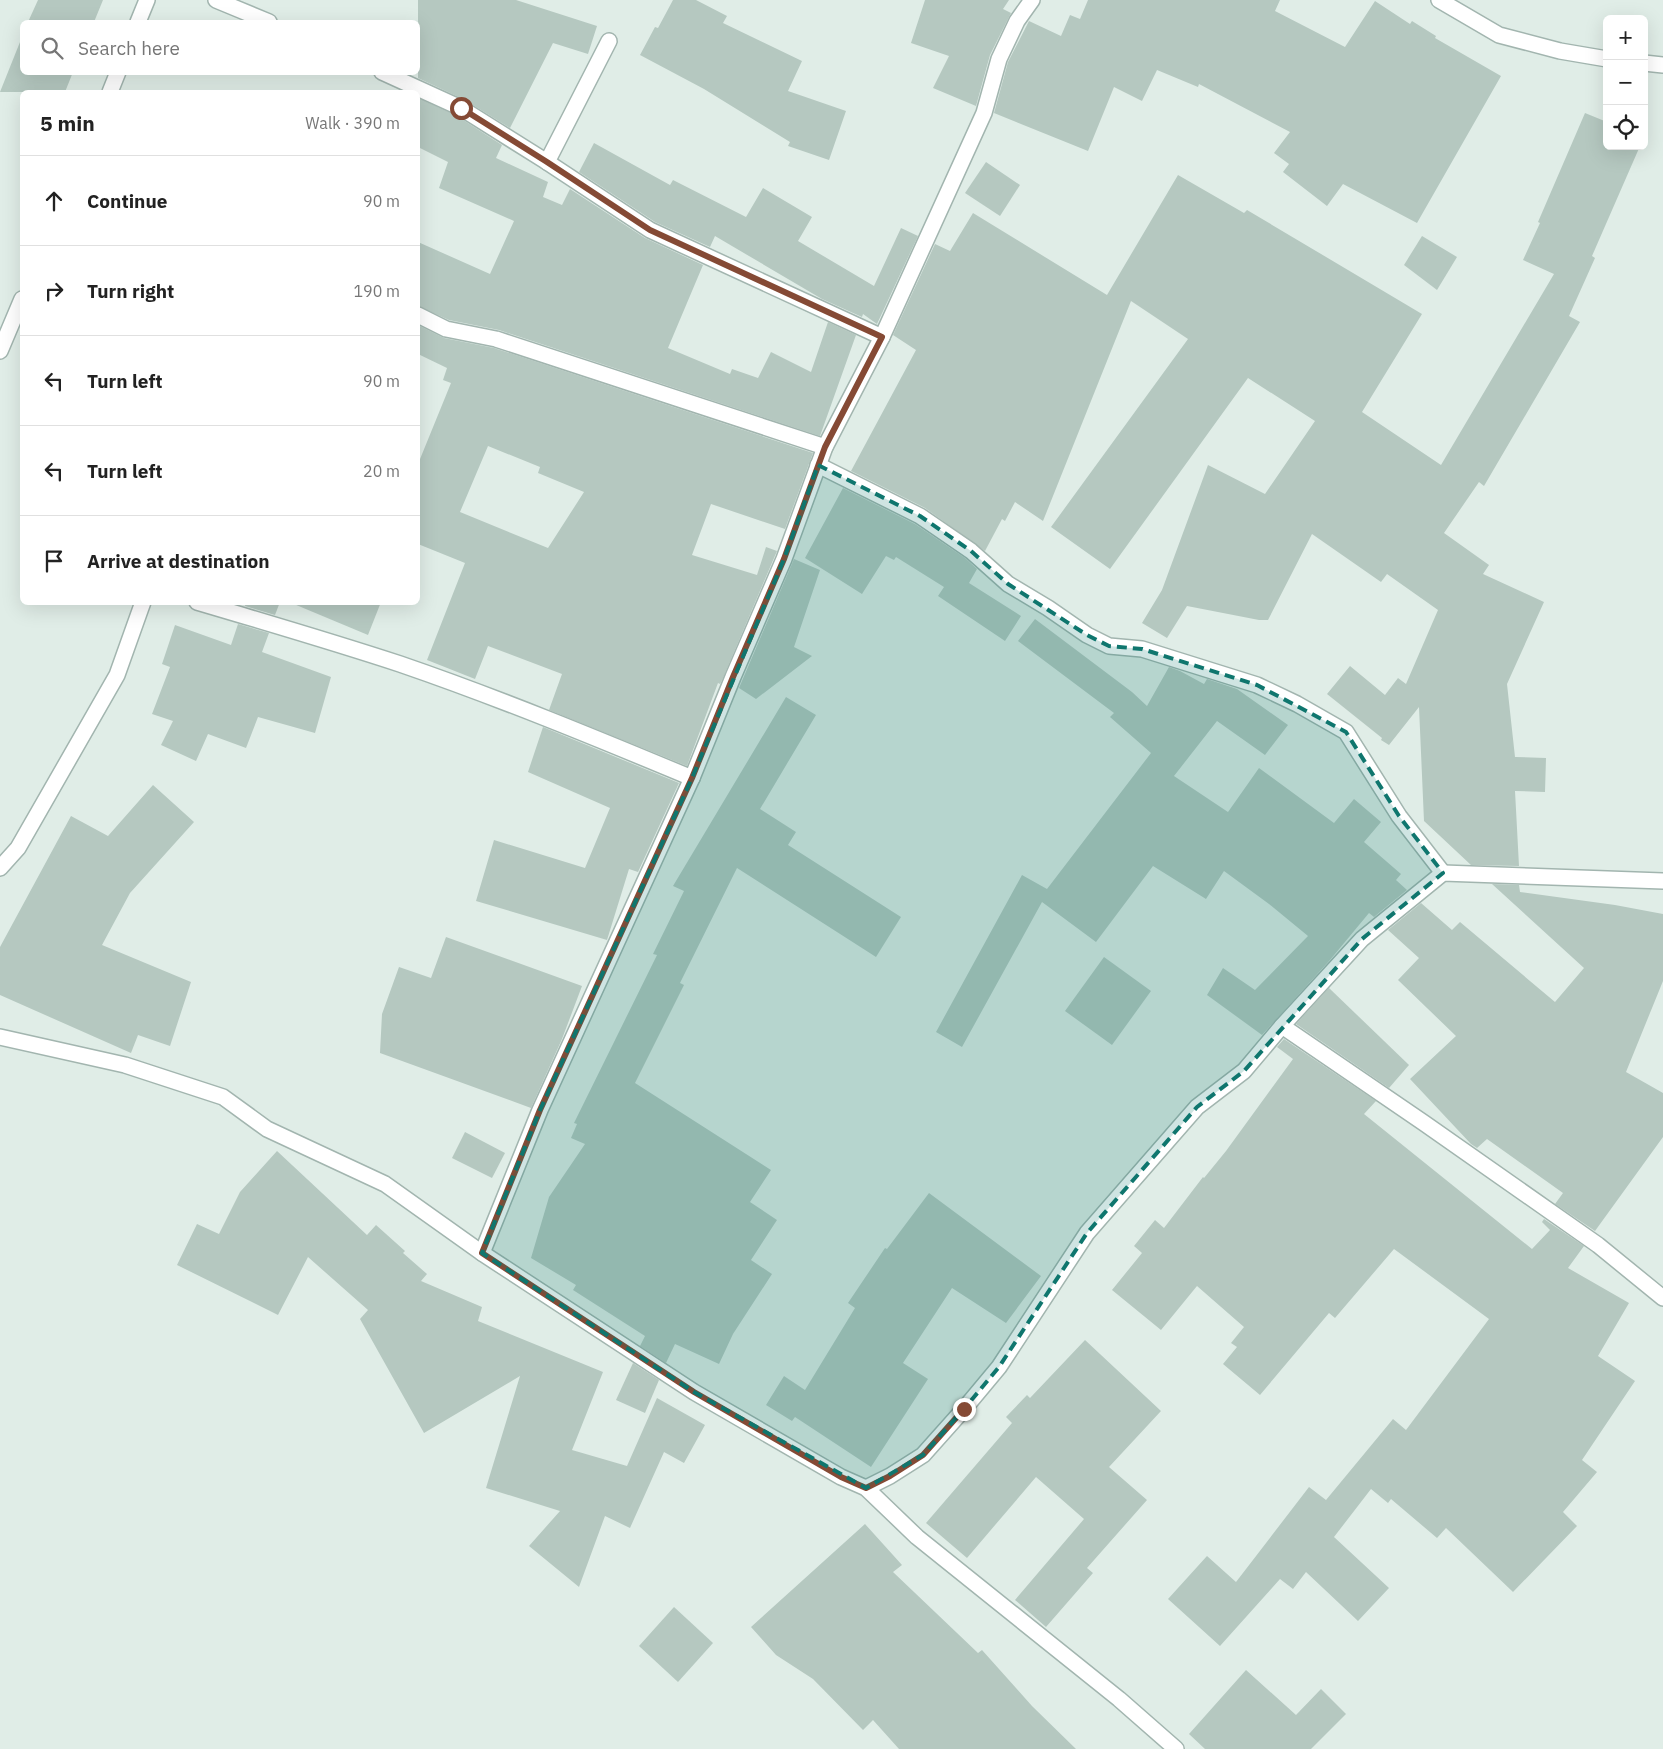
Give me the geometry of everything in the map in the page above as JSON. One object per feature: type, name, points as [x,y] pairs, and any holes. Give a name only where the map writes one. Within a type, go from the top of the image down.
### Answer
[{"type":"street","points":[[139,20],[147,0]]},
{"type":"street","points":[[216,0],[264,20]]},
{"type":"street","points":[[482,1253],[540,1110],[692,778],[784,559],[825,447],[882,337],[984,113],[999,59],[1017,21],[1032,0]]},
{"type":"street","points":[[1438,0],[1499,35],[1560,51],[1603,58]]},
{"type":"street","points":[[547,162],[609,41]]},
{"type":"street","points":[[1648,64],[1663,66]]},
{"type":"street","points":[[111,90],[117,75]]},
{"type":"street","points":[[389,75],[461,108],[650,230],[882,337]]},
{"type":"street","points":[[0,351],[20,304]]},
{"type":"street","points":[[420,316],[446,329],[496,339],[825,447]]},
{"type":"street","points":[[818,465],[920,516],[971,551],[1008,584],[1048,608],[1087,635],[1109,646],[1142,649],[1257,685],[1297,704],[1346,732],[1399,816],[1443,873]]},
{"type":"street","points":[[0,868],[18,848],[117,675],[142,605]]},
{"type":"street","points":[[208,605],[400,664],[537,714],[692,778]]},
{"type":"street","points":[[866,1488],[890,1476],[923,1455],[999,1367],[1087,1233],[1198,1107],[1244,1071],[1282,1026],[1362,939],[1443,873],[1663,881]]},
{"type":"street","points":[[1282,1026],[1598,1245],[1663,1298]]},
{"type":"street","points":[[0,1037],[125,1064],[223,1097],[267,1129],[384,1184],[482,1253],[694,1392],[841,1477],[866,1488],[917,1537],[1119,1699],[1176,1749]]},
{"type":"highlighted area","points":[[818,465],[920,516],[971,551],[1008,584],[1087,635],[1109,646],[1142,649],[1257,685],[1346,732],[1399,816],[1443,873],[1362,939],[1244,1071],[1197,1107],[1087,1233],[999,1367],[964,1409],[923,1455],[866,1488],[694,1392],[482,1253],[540,1110],[692,778],[784,559]]},
{"type":"building","points":[[38,0],[103,0],[95,20],[29,20]]},
{"type":"building","points":[[418,0],[516,0],[597,26],[588,54],[553,43],[510,128],[465,100],[418,78],[418,75],[420,75],[420,20],[418,20]]},
{"type":"building","points":[[673,0],[696,0],[727,16],[723,23],[802,61],[788,91],[846,111],[829,160],[788,146],[790,142],[704,89],[640,55],[655,27],[658,28]]},
{"type":"building","points":[[925,0],[1009,0],[1003,9],[1011,13],[990,55],[976,106],[933,88],[949,56],[911,43]]},
{"type":"building","points":[[1088,0],[1280,0],[1275,11],[1345,47],[1375,1],[1410,24],[1412,21],[1436,36],[1435,38],[1501,76],[1417,223],[1343,184],[1327,206],[1283,172],[1289,164],[1274,153],[1290,132],[1199,84],[1198,87],[1157,70],[1142,101],[1114,87],[1088,151],[994,113],[1008,62],[1029,21],[1061,36],[1070,15],[1080,19]]},
{"type":"building","points":[[20,42],[20,75],[72,75],[66,90],[0,92]]},
{"type":"building","points":[[420,99],[457,116],[502,145],[496,158],[548,182],[543,197],[562,205],[570,189],[645,238],[703,265],[668,348],[730,374],[732,369],[758,378],[771,352],[811,372],[828,322],[856,335],[820,436],[499,330],[449,320],[420,307],[420,243],[490,274],[514,221],[439,188],[448,162],[420,148]]},
{"type":"building","points":[[1585,113],[1603,120],[1603,150],[1638,150],[1592,256],[1595,258],[1569,316],[1580,322],[1484,486],[1479,482],[1444,533],[1489,565],[1483,574],[1544,602],[1507,684],[1515,757],[1546,758],[1545,792],[1515,791],[1519,866],[1471,865],[1424,821],[1419,707],[1389,745],[1327,694],[1350,666],[1385,695],[1398,678],[1406,684],[1438,610],[1387,574],[1381,582],[1312,534],[1268,620],[1259,620],[1187,606],[1167,638],[1142,623],[1162,590],[1208,465],[1265,494],[1315,421],[1248,378],[1110,569],[1051,527],[1188,339],[1131,301],[1043,521],[1015,502],[1005,521],[1002,519],[985,551],[925,508],[851,471],[916,350],[893,335],[935,244],[950,251],[973,213],[1107,295],[1178,175],[1244,213],[1247,210],[1422,314],[1362,412],[1441,465],[1554,274],[1523,260],[1540,223],[1538,222]]},
{"type":"building","points":[[594,143],[670,185],[673,180],[746,217],[763,188],[812,217],[798,241],[874,286],[901,228],[918,236],[877,324],[863,314],[862,317],[822,299],[715,236],[710,247],[655,222],[579,172]]},
{"type":"building","points":[[986,162],[1020,185],[1000,216],[965,193]]},
{"type":"building","points":[[1422,236],[1457,257],[1437,290],[1404,265]]},
{"type":"building","points":[[420,326],[444,338],[494,348],[813,453],[785,529],[711,504],[692,555],[757,575],[766,547],[777,551],[723,678],[720,684],[718,683],[687,766],[549,710],[562,674],[488,646],[475,679],[427,660],[465,563],[420,545],[420,459],[451,383],[443,380],[447,368],[420,355]],"holes":[[[488,446],[540,467],[538,473],[584,492],[548,548],[460,512]]]},
{"type":"building","points":[[843,488],[915,524],[965,558],[977,569],[969,583],[1021,616],[1005,641],[938,596],[944,587],[896,557],[894,560],[886,556],[862,594],[805,558]]},
{"type":"building","points":[[794,559],[820,570],[794,647],[812,656],[756,699],[739,688]]},
{"type":"building","points":[[245,605],[279,605],[275,615]]},
{"type":"building","points":[[296,605],[380,605],[368,635]]},
{"type":"building","points":[[1035,619],[1132,692],[1147,706],[1169,667],[1204,684],[1207,679],[1237,689],[1288,725],[1265,755],[1217,721],[1174,776],[1228,812],[1259,768],[1334,823],[1354,799],[1381,822],[1364,842],[1401,874],[1396,880],[1407,890],[1374,917],[1369,913],[1330,960],[1262,1035],[1207,995],[1223,968],[1255,990],[1308,936],[1224,871],[1206,899],[1153,866],[1096,942],[1042,902],[962,1047],[936,1032],[1022,875],[1047,889],[1151,753],[1110,717],[1114,713],[1018,641]]},
{"type":"building","points":[[238,624],[269,633],[262,652],[331,677],[315,733],[258,717],[246,748],[208,734],[196,761],[161,745],[173,721],[152,714],[170,667],[162,664],[175,625],[231,645]]},
{"type":"building","points":[[786,697],[816,715],[760,809],[796,832],[788,845],[901,917],[876,957],[737,868],[680,983],[684,985],[635,1083],[771,1170],[750,1202],[777,1220],[751,1260],[772,1274],[733,1334],[719,1364],[675,1344],[666,1363],[640,1346],[645,1336],[573,1290],[576,1285],[531,1258],[549,1197],[585,1144],[571,1138],[577,1124],[574,1123],[657,955],[653,954],[684,891],[673,886]]},
{"type":"building","points":[[543,727],[679,783],[638,872],[629,869],[607,940],[476,901],[494,840],[585,868],[610,808],[528,772]]},
{"type":"building","points":[[153,785],[194,822],[130,893],[102,945],[191,982],[170,1046],[138,1035],[131,1053],[0,995],[0,947],[71,816],[108,836]]},
{"type":"building","points":[[1492,884],[1519,885],[1520,892],[1615,905],[1663,914],[1663,981],[1626,1072],[1663,1093],[1663,1137],[1595,1231],[1555,1204],[1563,1193],[1487,1139],[1477,1148],[1471,1144],[1410,1079],[1456,1036],[1398,980],[1419,958],[1388,930],[1421,903],[1452,930],[1460,922],[1555,1002],[1584,968]]},
{"type":"building","points":[[446,937],[582,986],[562,1039],[531,1108],[380,1053],[382,1014],[399,967],[431,978]]},
{"type":"building","points":[[1104,957],[1151,991],[1112,1045],[1065,1011]]},
{"type":"building","points":[[1329,988],[1409,1065],[1389,1088],[1296,1024]]},
{"type":"building","points":[[1284,1039],[1376,1101],[1364,1114],[1532,1249],[1550,1230],[1542,1222],[1544,1219],[1584,1246],[1568,1268],[1629,1303],[1598,1356],[1635,1381],[1582,1460],[1597,1472],[1563,1512],[1577,1526],[1513,1592],[1446,1528],[1437,1538],[1391,1499],[1388,1503],[1371,1489],[1334,1537],[1389,1588],[1358,1621],[1306,1572],[1293,1589],[1280,1579],[1220,1646],[1168,1599],[1207,1556],[1236,1582],[1309,1487],[1326,1500],[1393,1419],[1406,1430],[1489,1319],[1394,1249],[1335,1318],[1329,1313],[1260,1395],[1223,1364],[1237,1347],[1231,1343],[1244,1327],[1197,1286],[1161,1330],[1112,1290],[1142,1253],[1134,1246],[1155,1220],[1164,1228],[1203,1177],[1226,1151],[1293,1059],[1277,1047]]},
{"type":"building","points":[[465,1132],[505,1153],[492,1178],[452,1158]]},
{"type":"building","points":[[277,1151],[367,1235],[376,1225],[405,1251],[403,1253],[427,1274],[421,1281],[482,1307],[478,1321],[603,1372],[572,1450],[627,1466],[657,1398],[705,1425],[684,1463],[664,1452],[630,1528],[605,1516],[579,1587],[529,1546],[560,1511],[486,1488],[520,1376],[424,1433],[360,1319],[368,1310],[308,1257],[278,1315],[177,1265],[197,1224],[219,1234],[240,1192]]},
{"type":"building","points":[[929,1193],[1041,1276],[1006,1323],[952,1288],[903,1363],[928,1379],[871,1467],[795,1417],[792,1421],[766,1405],[784,1376],[805,1390],[855,1308],[848,1303],[885,1248],[887,1249]]},
{"type":"building","points":[[1085,1340],[1161,1411],[1109,1467],[1147,1500],[1087,1568],[1093,1573],[1046,1627],[1015,1600],[1084,1519],[1036,1477],[967,1558],[926,1523],[1012,1423],[1006,1417],[1027,1395],[1030,1398]]},
{"type":"building","points":[[633,1363],[659,1380],[645,1413],[616,1400]]},
{"type":"building","points":[[865,1524],[902,1565],[893,1572],[978,1653],[982,1650],[1032,1706],[1076,1749],[899,1749],[873,1720],[863,1730],[813,1679],[776,1655],[751,1627]]},
{"type":"building","points":[[674,1607],[713,1643],[678,1682],[639,1646]]},
{"type":"building","points":[[1246,1670],[1296,1715],[1321,1689],[1346,1714],[1311,1749],[1205,1749],[1189,1734]]},
{"type":"route","points":[[461,108],[650,230],[882,337],[825,447],[784,559],[692,778],[540,1110],[482,1253],[694,1392],[841,1477],[866,1488],[890,1476],[923,1455],[964,1409]]}]
